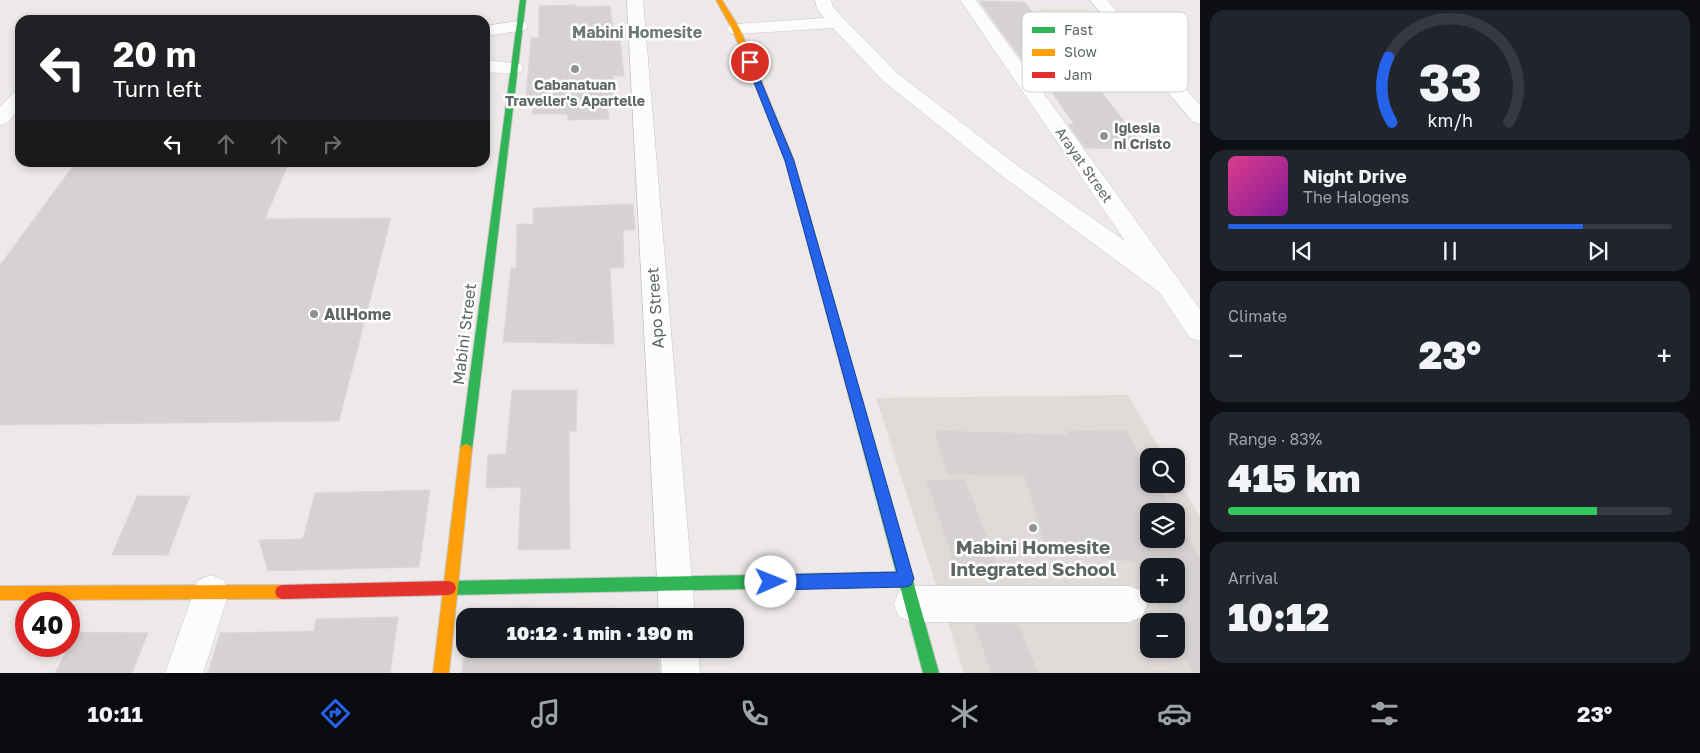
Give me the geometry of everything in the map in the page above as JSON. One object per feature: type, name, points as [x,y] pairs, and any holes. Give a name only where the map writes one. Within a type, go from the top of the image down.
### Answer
[{"type":"street","name":"Mabini Street","points":[[441,673],[452,588],[466,445],[522,0]]},
{"type":"street","name":"Apo Street","points":[[634,0],[676,608]]},
{"type":"street","points":[[719,0],[736,29],[790,161],[931,673]]},
{"type":"street","points":[[823,0],[825,8],[837,22],[890,77],[1010,171],[1172,288]]},
{"type":"street","name":"Arayat Street","points":[[968,0],[1022,76]]},
{"type":"street","points":[[1098,0],[1108,12]]},
{"type":"street","points":[[736,29],[837,22]]},
{"type":"street","points":[[490,30],[519,26]]},
{"type":"street","points":[[490,66],[514,68]]},
{"type":"street","name":"Arayat Street","points":[[1033,92],[1200,330]]},
{"type":"street","points":[[1178,92],[1200,118]]},
{"type":"street","points":[[0,119],[15,102]]},
{"type":"street","points":[[0,593],[211,593],[674,584],[909,592],[1129,604]]},
{"type":"street","points":[[184,673],[211,593]]},
{"type":"street","points":[[680,658],[681,673]]},
{"type":"shaded area","name":"Mabini Homesite Integrated School","points":[[1128,395],[1159,448],[1140,448],[1140,493],[1185,492],[1200,517],[1200,673],[964,673],[876,398]]},
{"type":"green space","points":[[1038,8],[1090,10],[1092,12],[1041,12]]},
{"type":"building","points":[[979,1],[1025,2],[1032,12],[1022,12],[1022,60]]},
{"type":"building","points":[[575,5],[575,7],[610,6],[614,39],[620,39],[624,76],[613,76],[614,97],[606,97],[609,119],[568,120],[567,114],[532,114],[534,98],[526,98],[531,38],[539,38],[539,6]]},
{"type":"building","points":[[1052,92],[1101,92],[1146,149],[1085,148],[1068,124],[1074,124]]},
{"type":"building","points":[[72,167],[287,167],[265,219],[391,218],[339,421],[0,425],[0,265]]},
{"type":"building","points":[[633,204],[635,230],[623,230],[624,268],[610,268],[614,344],[503,342],[511,268],[516,268],[517,224],[533,224],[533,208]]},
{"type":"building","points":[[512,390],[577,390],[576,431],[569,431],[570,549],[518,550],[521,487],[486,488],[488,455],[506,454]]},
{"type":"building","points":[[934,430],[1069,435],[1067,431],[1125,430],[1140,455],[1140,493],[1162,493],[1168,503],[1140,503],[1140,548],[1185,548],[1185,532],[1200,558],[1200,673],[1193,673],[1185,658],[1185,613],[1162,613],[1157,603],[1185,603],[1185,558],[1140,558],[1140,571],[1135,562],[1046,551],[1025,477],[947,474]]},
{"type":"building","points":[[965,479],[999,569],[956,570],[926,480]]},
{"type":"building","points":[[430,490],[419,567],[268,571],[259,540],[303,539],[315,493]]},
{"type":"building","points":[[137,496],[190,496],[168,555],[112,555]]},
{"type":"building","points":[[521,607],[589,608],[468,608]]},
{"type":"building","points":[[398,617],[390,673],[208,673],[220,633],[314,631],[316,619]]},
{"type":"building","points":[[974,624],[1019,624],[1038,673],[991,673]]},
{"type":"building","points":[[80,632],[148,633],[132,673],[55,673],[63,657],[80,657]]},
{"type":"building","points":[[463,658],[659,658],[660,673],[462,673]]},
{"type":"traffic: fast","points":[[466,450],[523,0]]},
{"type":"traffic: fast","points":[[855,397],[931,673]]},
{"type":"traffic: fast","points":[[449,588],[906,579]]},
{"type":"traffic: slow","points":[[719,0],[736,29],[789,158]]},
{"type":"traffic: slow","points":[[441,673],[466,450]]},
{"type":"traffic: slow","points":[[0,593],[282,592]]},
{"type":"traffic: jam","points":[[789,158],[855,397]]},
{"type":"traffic: jam","points":[[282,592],[449,588]]},
{"type":"place","name":"Cabanatuan Traveller's Apartelle","points":[[575,69]]},
{"type":"place","name":"Iglesia ni Cristo","points":[[1104,136]]},
{"type":"place","name":"AllHome","points":[[314,314]]},
{"type":"place","name":"Mabini Homesite Integrated School","points":[[1033,528]]},
{"type":"district","name":"Mabini Homesite","points":[[637,32]]},
{"type":"route","points":[[750,62],[790,161],[906,579],[771,582]]}]
